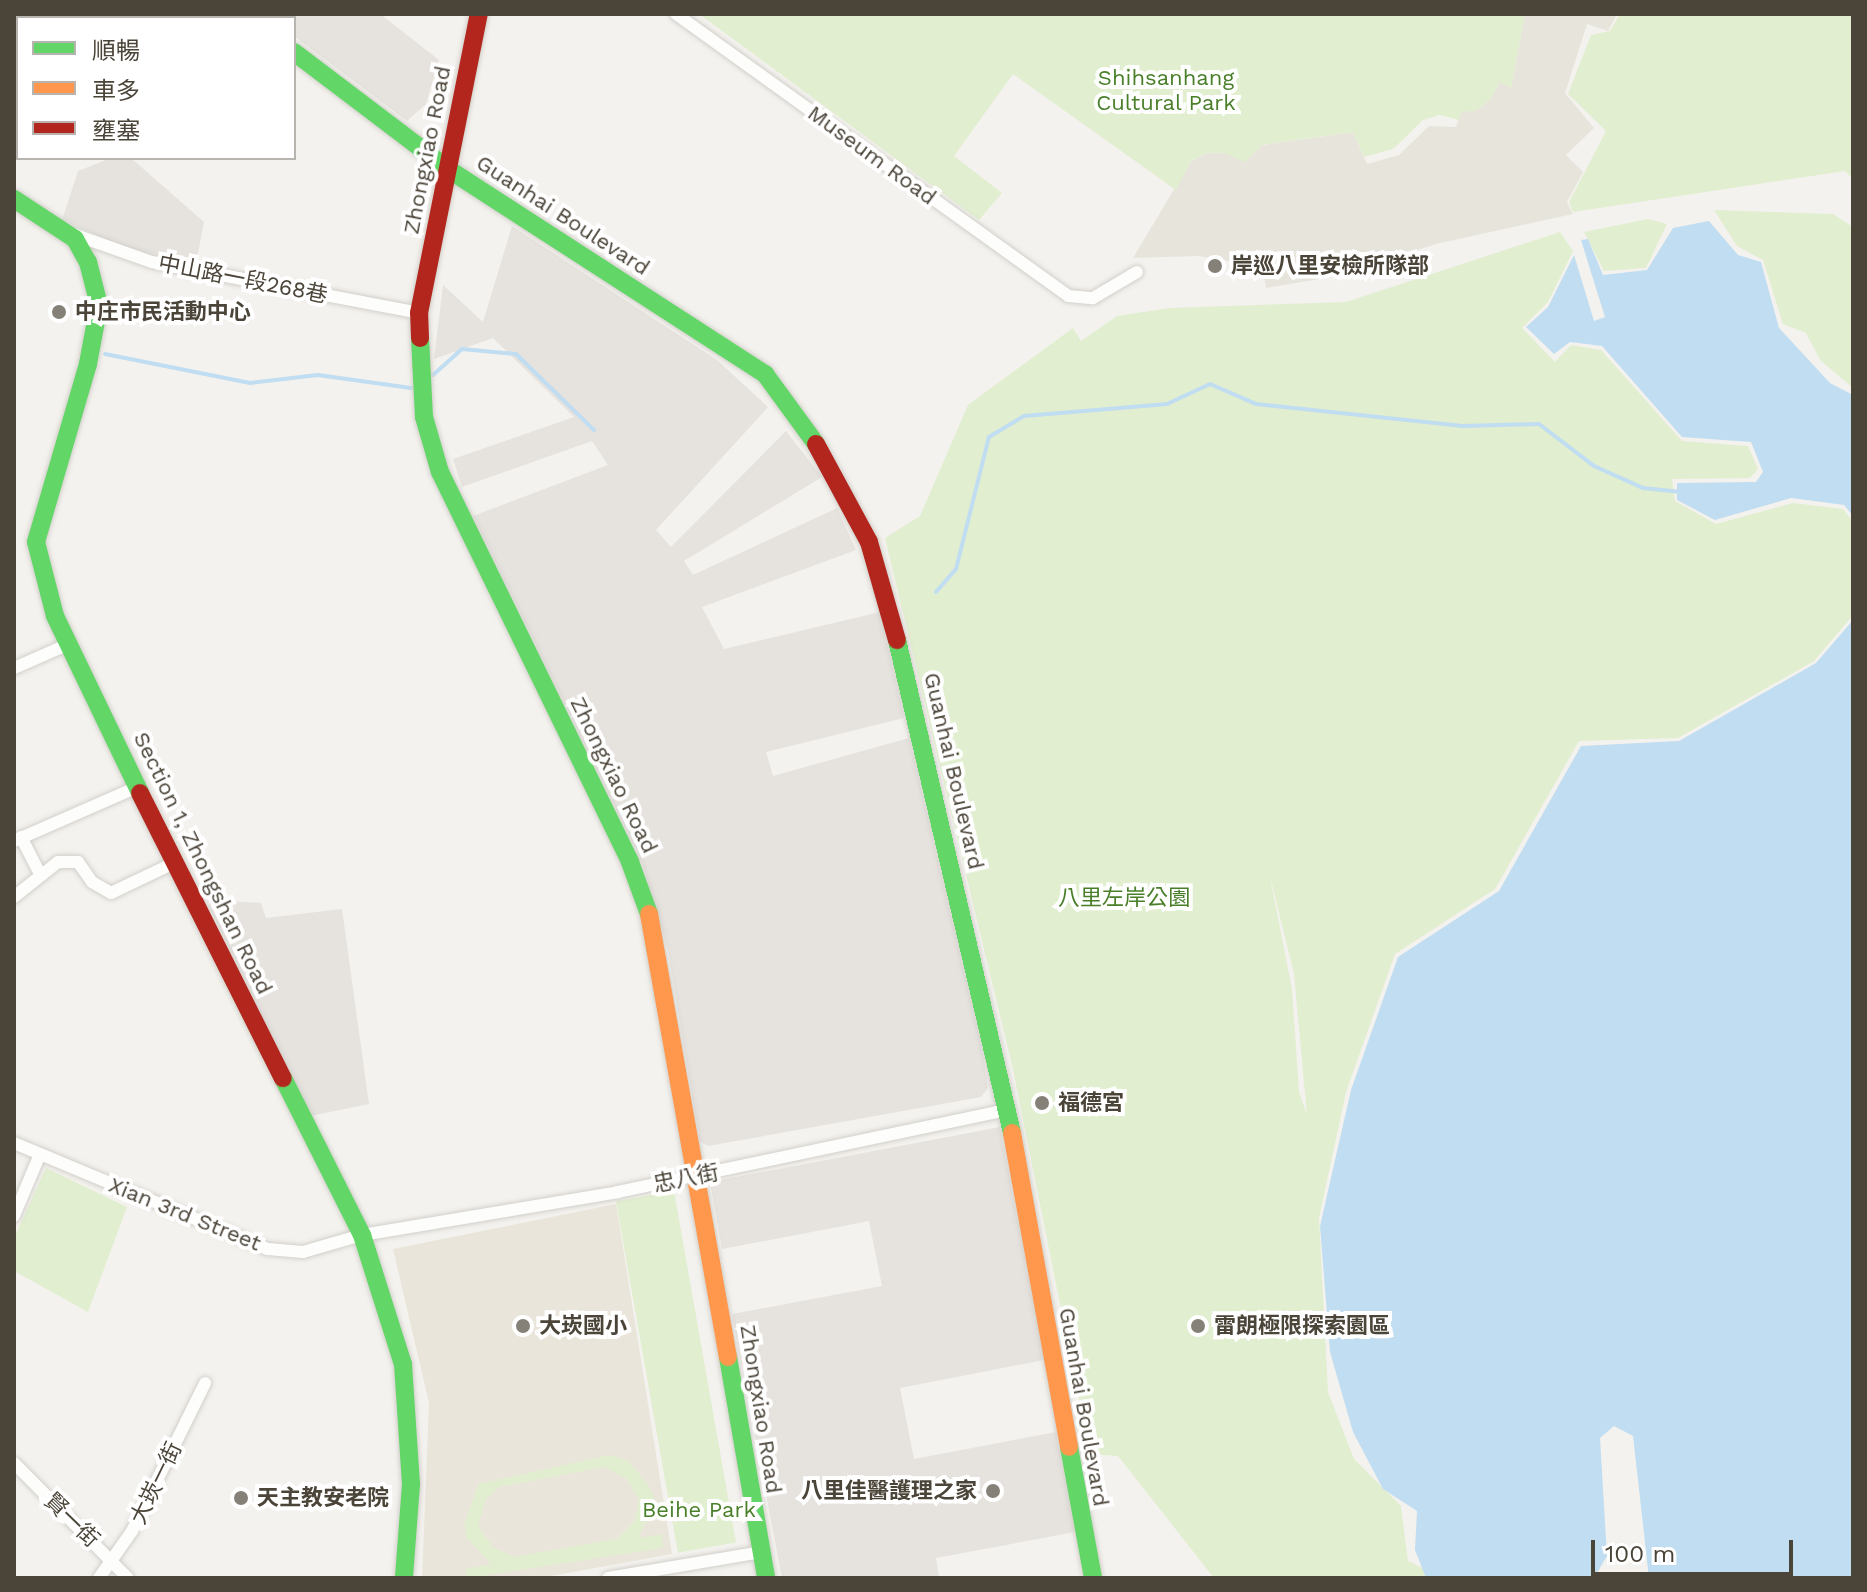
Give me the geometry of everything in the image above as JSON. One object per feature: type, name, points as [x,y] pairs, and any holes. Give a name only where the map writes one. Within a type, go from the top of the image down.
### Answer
[{"type":"street","name":"Zhongxiao Road","points":[[479,14],[419,313],[424,417],[440,472],[630,862],[655,929],[766,1578]]},
{"type":"street","name":"Museum Road","points":[[676,14],[1068,296],[1093,298],[1137,272]]},
{"type":"street","name":"Guanhai Boulevard","points":[[296,54],[448,169],[765,374],[818,447],[869,542],[1008,1110],[1093,1578]]},
{"type":"street","points":[[16,206],[70,233]]},
{"type":"street","name":"中山路一段268巷","points":[[70,233],[152,262],[419,313]]},
{"type":"street","name":"Section 1, Zhongshan Road","points":[[70,233],[97,289],[98,324],[36,542],[39,569],[69,644],[137,787],[362,1235],[403,1364],[412,1503],[404,1578]]},
{"type":"street","points":[[14,668],[69,644]]},
{"type":"street","points":[[40,874],[18,839],[137,787]]},
{"type":"street","points":[[14,897],[58,862],[78,862],[92,882],[111,893],[174,863]]},
{"type":"street","name":"忠八街","points":[[362,1235],[698,1176],[1008,1110]]},
{"type":"street","name":"Xian 3rd Street","points":[[14,1143],[268,1249],[303,1252],[362,1235]]},
{"type":"street","points":[[14,1216],[40,1154]]},
{"type":"street","name":"大崁一街","points":[[99,1578],[114,1560],[205,1383]]},
{"type":"street","name":"賢一街","points":[[14,1463],[114,1560],[128,1578]]},
{"type":"street","points":[[608,1578],[761,1552]]},
{"type":"shaded area","points":[[265,14],[380,14],[439,60],[426,104],[407,121],[296,38],[296,16]]},
{"type":"shaded area","points":[[1525,14],[1617,14],[1608,31],[1587,24],[1565,93],[1594,128],[1566,155],[1583,172],[1567,202],[1573,214],[1436,244],[1338,276],[1266,288],[1263,267],[1198,256],[1133,258],[1191,161],[1207,153],[1353,132],[1367,164],[1399,155],[1429,126],[1456,127],[1461,112],[1490,99],[1500,82],[1511,88]]},
{"type":"shaded area","points":[[106,160],[133,160],[204,222],[196,264],[127,248],[62,220],[78,171]]},
{"type":"shaded area","points":[[512,226],[717,360],[768,407],[656,530],[671,547],[786,431],[822,477],[684,561],[693,575],[837,508],[856,550],[702,607],[724,649],[880,612],[904,718],[766,752],[773,776],[909,738],[982,1048],[988,1088],[981,1097],[708,1146],[700,1142],[668,950],[642,863],[473,516],[608,465],[592,441],[462,487],[453,459],[574,417],[493,338],[434,359],[443,285],[483,322]]},
{"type":"shaded area","points":[[211,900],[261,903],[266,918],[342,909],[369,1104],[310,1116],[209,907]]},
{"type":"shaded area","points":[[1000,1127],[1044,1360],[900,1388],[914,1459],[1056,1432],[1075,1532],[936,1558],[939,1578],[782,1578],[732,1314],[882,1286],[869,1221],[722,1249],[710,1182]]},
{"type":"shaded area","name":"大崁國小","points":[[616,1204],[672,1554],[540,1578],[422,1578],[429,1403],[393,1249]]},
{"type":"green space","name":"Shihsanhang Cultural Park","points":[[699,14],[1525,14],[1511,88],[1500,82],[1490,100],[1475,111],[1461,112],[1459,120],[1440,115],[1423,120],[1393,149],[1364,157],[1353,132],[1262,145],[1245,162],[1224,153],[1207,153],[1191,161],[1176,190],[1013,74],[954,156],[1002,193],[979,220]]},
{"type":"green space","points":[[1620,14],[1853,14],[1853,179],[1845,171],[1573,212],[1569,202],[1606,131],[1568,94],[1591,35],[1610,31]]},
{"type":"green space","points":[[1714,210],[1833,214],[1853,227],[1853,388],[1820,360],[1806,333],[1783,324],[1763,260],[1737,246]]},
{"type":"green space","points":[[1648,219],[1667,224],[1646,268],[1604,271],[1584,232]]},
{"type":"green space","name":"八里左岸公園","points":[[1560,232],[1573,251],[1548,302],[1522,328],[1555,362],[1571,345],[1601,350],[1682,441],[1748,446],[1758,469],[1750,478],[1672,479],[1675,501],[1716,524],[1793,503],[1843,509],[1853,522],[1853,615],[1814,661],[1678,738],[1579,741],[1495,889],[1395,954],[1346,1092],[1319,1218],[1328,1392],[1354,1459],[1401,1506],[1408,1561],[1444,1578],[1214,1578],[1118,1456],[1090,1454],[1013,1069],[885,538],[920,516],[968,405],[1073,328],[1081,341],[1117,316],[1170,308],[1346,302]],"holes":[[[1269,872],[1294,974],[1307,1115],[1299,1092],[1292,989]]]},
{"type":"green space","points":[[46,1168],[127,1207],[88,1312],[14,1271],[14,1238]]},
{"type":"green space","name":"Beihe Park","points":[[674,1191],[736,1543],[678,1553],[616,1201]]},
{"type":"green space","points":[[610,1455],[629,1461],[654,1496],[653,1510],[638,1538],[662,1534],[663,1548],[468,1578],[465,1569],[491,1564],[467,1538],[464,1525],[478,1484]],"holes":[[[604,1467],[625,1478],[639,1498],[635,1520],[616,1539],[513,1557],[493,1547],[478,1525],[486,1499],[500,1487]]]},
{"type":"water","points":[[1709,221],[1738,255],[1761,262],[1779,328],[1830,383],[1853,395],[1853,516],[1844,505],[1791,498],[1715,520],[1677,500],[1677,483],[1756,482],[1763,472],[1751,442],[1682,437],[1602,346],[1570,342],[1554,354],[1526,327],[1548,307],[1574,255],[1594,321],[1605,317],[1581,240],[1588,239],[1603,275],[1647,270],[1673,228]]},
{"type":"water","points":[[1853,620],[1853,1578],[1649,1578],[1633,1436],[1614,1426],[1600,1438],[1607,1556],[1594,1578],[1426,1578],[1415,1550],[1417,1511],[1383,1489],[1353,1432],[1330,1352],[1320,1226],[1351,1090],[1398,957],[1499,891],[1581,746],[1679,741],[1816,663]]},
{"type":"waterway","points":[[433,375],[462,349],[516,354],[594,430]]},
{"type":"waterway","points":[[105,354],[250,383],[318,375],[418,389]]},
{"type":"waterway","points":[[936,592],[956,569],[989,437],[1024,416],[1167,404],[1210,384],[1256,404],[1463,426],[1539,424],[1594,466],[1643,488],[1681,492]]},
{"type":"traffic: fast","points":[[296,54],[448,169],[765,374],[816,444]]},
{"type":"traffic: fast","points":[[14,199],[75,239],[88,262],[99,305],[88,364],[36,542],[55,616],[140,793]]},
{"type":"traffic: fast","points":[[420,338],[424,417],[440,472],[630,862],[649,914]]},
{"type":"traffic: fast","points":[[897,640],[1012,1133]]},
{"type":"traffic: fast","points":[[283,1078],[362,1235],[403,1364],[411,1484],[404,1578]]},
{"type":"traffic: fast","points":[[728,1357],[766,1578]]},
{"type":"traffic: fast","points":[[1069,1447],[1093,1578]]},
{"type":"traffic: slow","points":[[649,914],[728,1357]]},
{"type":"traffic: slow","points":[[1012,1133],[1069,1447]]},
{"type":"traffic: jam","points":[[420,338],[419,313],[479,14]]},
{"type":"traffic: jam","points":[[816,444],[869,542],[897,640]]},
{"type":"traffic: jam","points":[[140,793],[283,1078]]},
{"type":"place","name":"岸巡八里安檢所隊部","points":[[1215,266]]},
{"type":"place","name":"中庄市民活動中心","points":[[59,312]]},
{"type":"place","name":"福德宮","points":[[1042,1103]]},
{"type":"place","name":"大崁國小","points":[[523,1326]]},
{"type":"place","name":"雷朗極限探索園區","points":[[1198,1326]]},
{"type":"place","name":"八里佳醫護理之家","points":[[993,1491]]},
{"type":"place","name":"天主教安老院","points":[[241,1498]]}]
